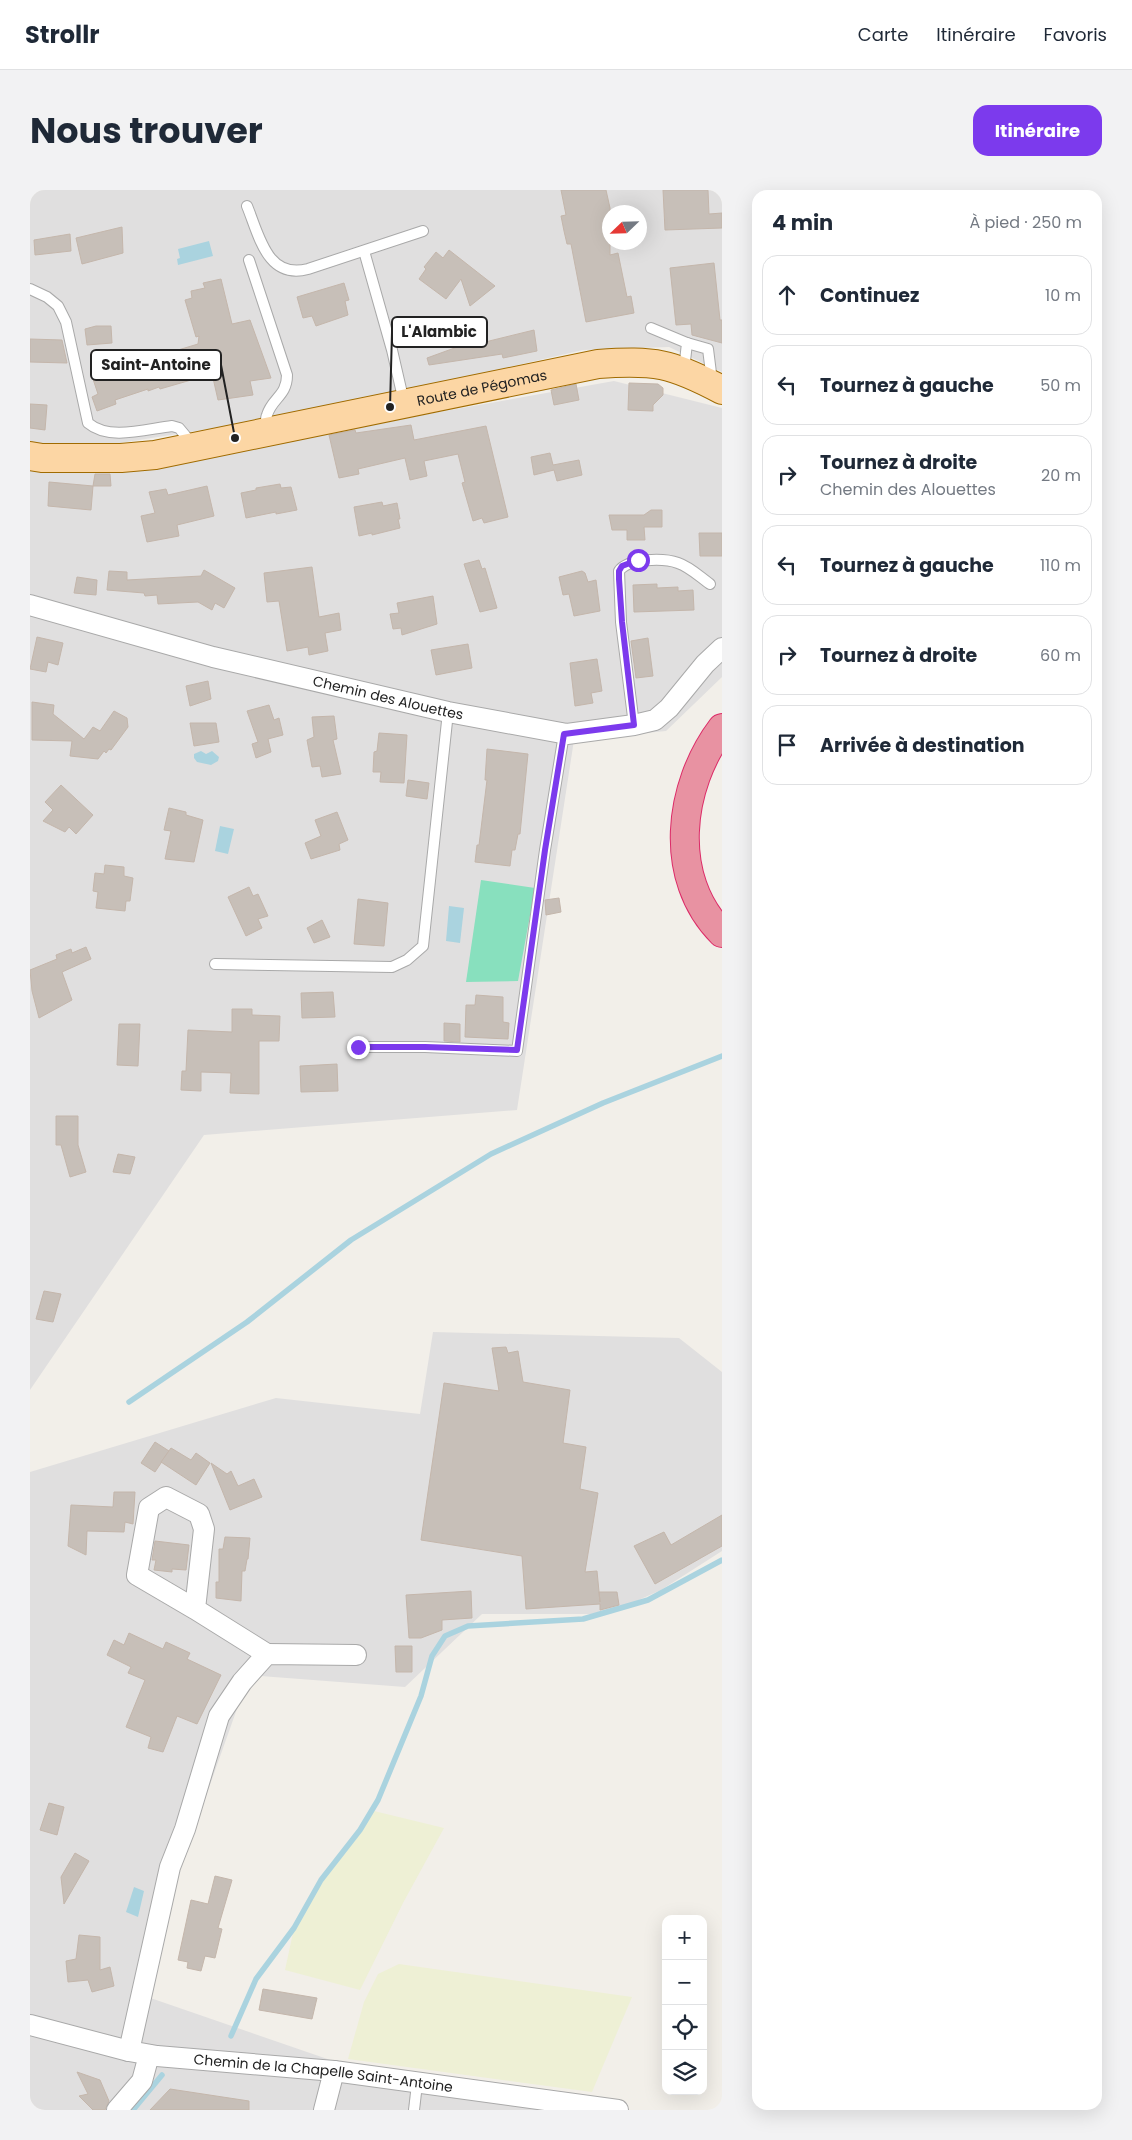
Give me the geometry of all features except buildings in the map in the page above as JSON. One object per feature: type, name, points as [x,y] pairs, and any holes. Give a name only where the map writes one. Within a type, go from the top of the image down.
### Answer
[{"type":"highway","points":[[722,728],[700,764],[690,792],[686,809],[684,844],[694,893],[704,911],[722,933]]},
{"type":"highway","points":[[722,758],[707,790],[702,814],[702,854],[707,876],[715,895],[722,905]]},
{"type":"main road","name":"Route de Pégomas","points":[[30,456],[42,458],[121,458],[155,455],[598,364],[639,362],[663,364],[684,371],[717,388]]},
{"type":"street","name":"Chemin des Alouettes","points":[[30,605],[214,657],[448,712],[564,734],[634,725],[655,720],[669,708],[705,664],[722,648]]},
{"type":"street","points":[[195,1609],[204,1529],[199,1514],[166,1497],[149,1508],[137,1575],[267,1654],[356,1655]]},
{"type":"street","points":[[129,2051],[170,1867],[184,1829],[219,1716],[242,1682],[267,1654]]},
{"type":"street","name":"Chemin de la Chapelle Saint-Antoine","points":[[30,2025],[149,2055],[334,2071],[417,2084],[618,2110]]},
{"type":"street","points":[[118,2110],[142,2081],[149,2055]]},
{"type":"street","points":[[324,2110],[334,2071]]},
{"type":"lane","points":[[247,206],[263,246],[278,266],[288,271],[296,272],[424,231]]},
{"type":"lane","points":[[364,251],[392,350],[404,404]]},
{"type":"lane","points":[[249,260],[287,375],[287,384],[284,392],[266,416],[266,432]]},
{"type":"lane","points":[[30,289],[47,297],[58,306],[66,322],[88,423],[95,429],[110,433],[172,426],[179,428],[194,446]]},
{"type":"lane","points":[[651,328],[687,343],[709,344],[717,388]]},
{"type":"lane","points":[[684,371],[687,343]]},
{"type":"lane","points":[[634,725],[622,622],[619,571],[622,566],[638,560],[676,562],[710,584]]},
{"type":"lane","points":[[215,964],[392,968],[407,960],[423,946],[448,712]]},
{"type":"lane","points":[[358,1047],[517,1050],[545,850],[564,734]]},
{"type":"lane","points":[[414,2110],[417,2084]]},
{"type":"shaded area","points":[[30,190],[722,190],[722,372],[669,347],[583,350],[309,413],[120,443],[30,446]]},
{"type":"shaded area","points":[[614,381],[722,408],[722,677],[666,731],[574,740],[517,1110],[204,1135],[30,1390],[30,459],[130,467]]},
{"type":"shaded area","points":[[433,1332],[679,1338],[722,1372],[722,1551],[661,1590],[607,1614],[482,1614],[405,1687],[249,1675],[136,1993],[339,2063],[613,2110],[30,2110],[30,1472],[276,1398],[420,1414]]},
{"type":"green space","points":[[481,880],[535,888],[518,981],[466,982]]},
{"type":"green space","points":[[374,1811],[444,1828],[403,1903],[360,1990],[285,1970],[294,1928],[321,1880]]},
{"type":"green space","points":[[399,1964],[632,1997],[592,2092],[348,2059],[364,2002],[378,1974]]},
{"type":"water","points":[[209,241],[213,256],[178,265],[177,259],[180,258],[178,249]]},
{"type":"water","points":[[201,751],[206,754],[212,751],[219,757],[218,761],[211,765],[197,762],[194,754]]},
{"type":"water","points":[[220,826],[234,829],[228,854],[215,851]]},
{"type":"water","points":[[449,906],[464,908],[460,943],[446,941]]},
{"type":"water","points":[[134,1887],[144,1891],[138,1917],[126,1912]]},
{"type":"waterway","points":[[129,1402],[247,1322],[351,1240],[491,1154],[603,1103],[722,1056]]},
{"type":"waterway","points":[[231,2036],[256,1979],[294,1928],[321,1880],[360,1830],[378,1800],[421,1696],[432,1656],[445,1636],[468,1626],[583,1619],[648,1600],[722,1560]]},
{"type":"waterway","points":[[133,2110],[162,2075]]},
{"type":"place","name":"L'Alambic","points":[[390,407]]},
{"type":"place","name":"Saint-Antoine","points":[[235,438]]},
{"type":"route","points":[[358,1047],[517,1050],[545,850],[564,734],[634,725],[622,622],[619,571],[622,566],[638,560]]}]
